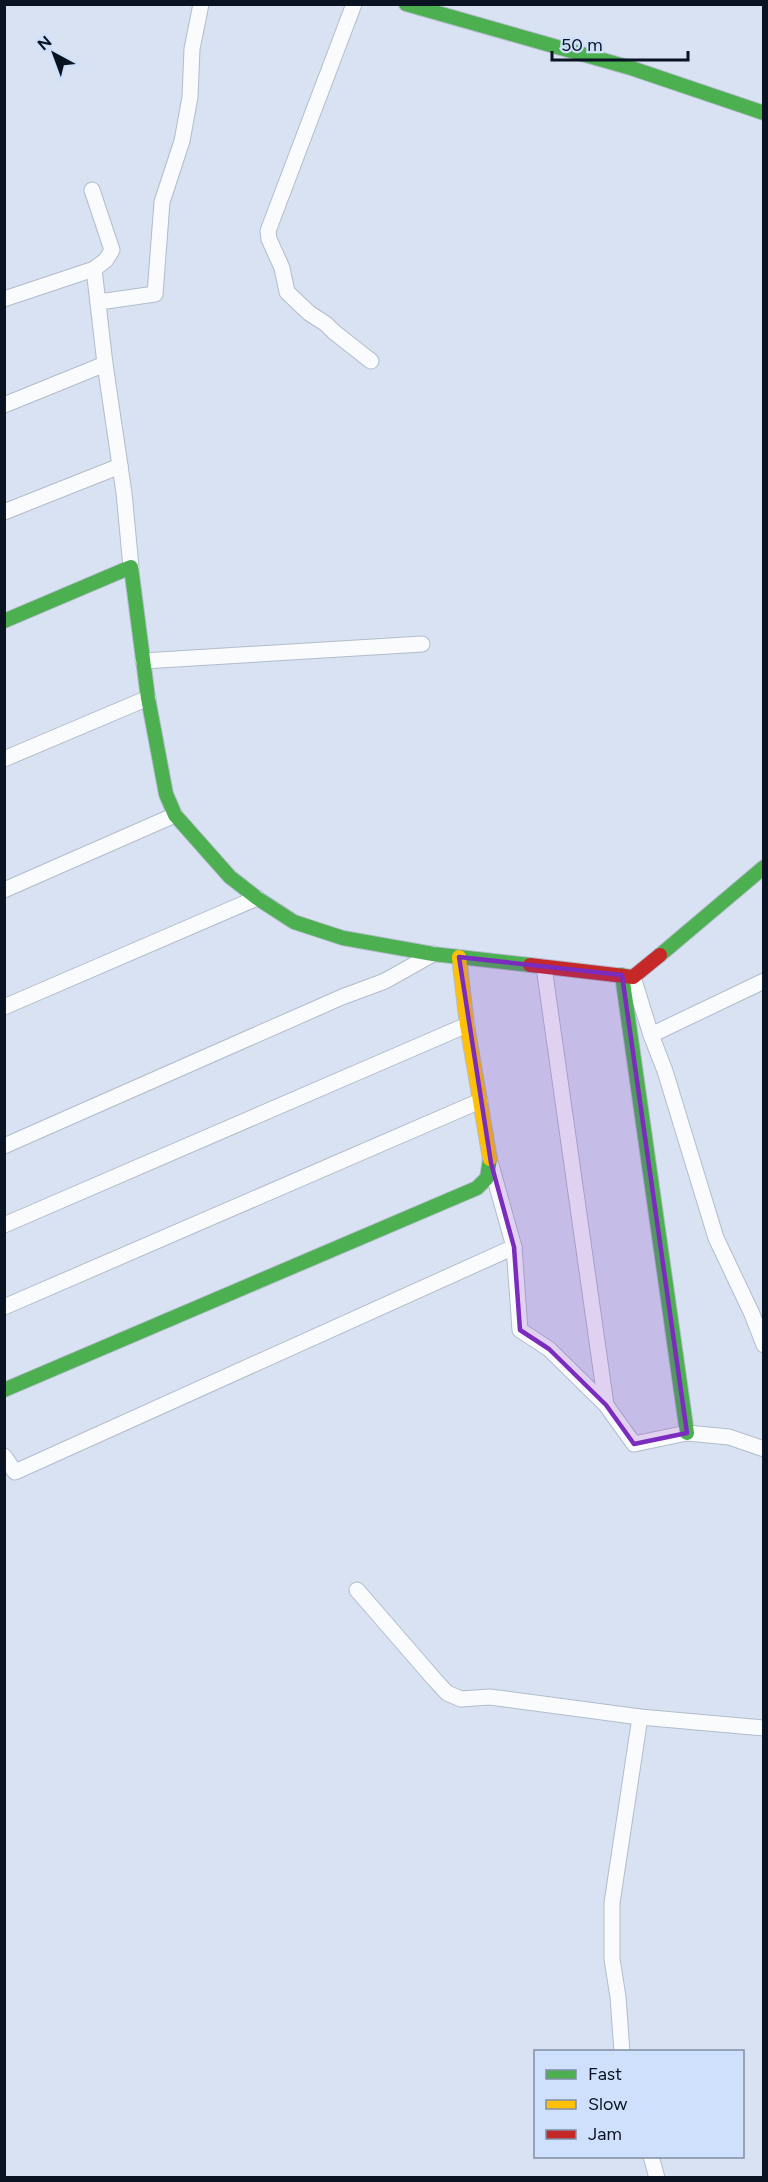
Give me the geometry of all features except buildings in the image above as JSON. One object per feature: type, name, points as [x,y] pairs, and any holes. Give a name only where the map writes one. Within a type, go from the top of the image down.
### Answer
[{"type":"street","points":[[99,302],[155,294],[162,202],[182,141],[190,97],[192,49],[201,4]]},
{"type":"street","points":[[354,4],[268,231],[269,239],[282,268],[287,292],[309,313],[326,324],[371,362]]},
{"type":"street","points":[[406,4],[569,48],[702,90],[764,113]]},
{"type":"street","points":[[4,299],[94,269],[106,260],[112,250],[92,190]]},
{"type":"street","points":[[94,269],[148,698],[166,794],[175,815],[230,877],[294,922],[343,938],[433,954],[627,976],[764,867]]},
{"type":"street","points":[[4,405],[105,364]]},
{"type":"street","points":[[4,513],[120,466]]},
{"type":"street","points":[[4,621],[131,567]]},
{"type":"street","points":[[143,661],[422,644]]},
{"type":"street","points":[[4,759],[148,698]]},
{"type":"street","points":[[4,890],[175,815]]},
{"type":"street","points":[[4,1007],[257,898]]},
{"type":"street","points":[[4,1146],[342,997],[384,981],[433,954]]},
{"type":"street","points":[[459,957],[467,1025],[491,1163],[514,1247],[520,1330],[549,1349],[606,1405],[634,1444],[687,1433],[729,1437],[764,1449]]},
{"type":"street","points":[[544,967],[606,1405]]},
{"type":"street","points":[[627,976],[665,1071],[716,1238],[764,1345]]},
{"type":"street","points":[[627,976],[687,1433]]},
{"type":"street","points":[[651,1035],[764,981]]},
{"type":"street","points":[[4,1226],[467,1025]]},
{"type":"street","points":[[4,1307],[480,1101]]},
{"type":"street","points":[[4,1390],[477,1188],[487,1178],[491,1163]]},
{"type":"street","points":[[4,1456],[15,1472],[514,1247]]},
{"type":"street","points":[[357,1590],[435,1680],[454,1697],[490,1697],[639,1718],[764,1728]]},
{"type":"street","points":[[622,2050],[618,1997],[612,1959],[612,1903],[639,1718]]},
{"type":"street","points":[[651,2158],[657,2178]]},
{"type":"highlighted area","points":[[459,957],[622,975],[687,1433],[634,1444],[606,1405],[549,1349],[520,1330],[514,1247],[491,1163]]},
{"type":"traffic: fast","points":[[406,4],[631,68],[764,113]]},
{"type":"traffic: fast","points":[[4,621],[131,567],[148,698],[166,794],[175,815],[230,877],[294,922],[343,938],[433,954],[530,965]]},
{"type":"traffic: fast","points":[[660,955],[764,867]]},
{"type":"traffic: fast","points":[[622,975],[687,1433]]},
{"type":"traffic: fast","points":[[4,1390],[477,1188],[487,1178],[490,1159]]},
{"type":"traffic: slow","points":[[459,957],[467,1025],[490,1159]]},
{"type":"traffic: jam","points":[[530,965],[633,977],[660,955]]}]
